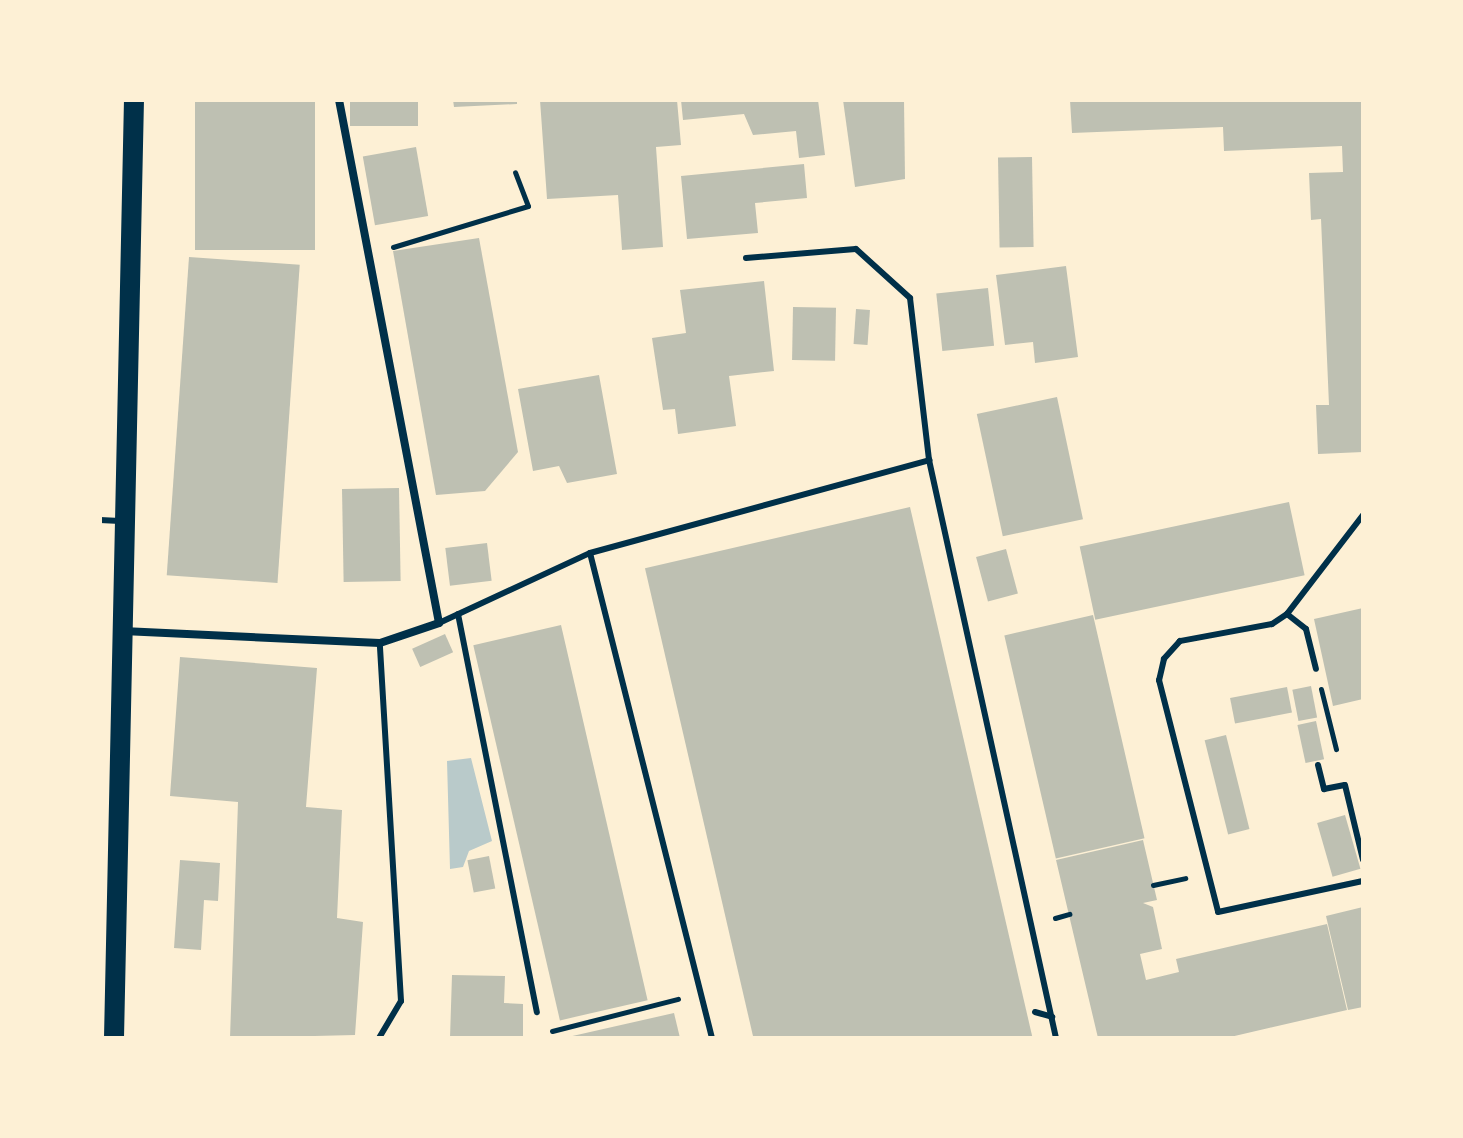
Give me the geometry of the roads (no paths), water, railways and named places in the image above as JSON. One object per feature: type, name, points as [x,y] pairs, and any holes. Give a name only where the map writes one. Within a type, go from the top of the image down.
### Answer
[{"type":"main road","points":[[114,1038],[134,100]]},
{"type":"street","points":[[123,631],[380,643],[439,623],[339,100]]},
{"type":"lane","points":[[746,258],[856,249],[910,298],[929,460],[1056,1038]]},
{"type":"lane","points":[[439,623],[590,553],[929,460]]},
{"type":"lane","points":[[1363,515],[1287,614],[1272,624],[1180,641],[1159,680],[1218,912],[1363,881]]},
{"type":"lane","points":[[100,520],[127,522]]},
{"type":"lane","points":[[590,553],[712,1038]]},
{"type":"lane","points":[[458,614],[537,1012]]},
{"type":"lane","points":[[1287,614],[1306,629],[1316,669]]},
{"type":"lane","points":[[379,1038],[401,1001],[380,643]]},
{"type":"lane","points":[[1318,765],[1324,789],[1345,785],[1363,860]]},
{"type":"lane","points":[[1035,1012],[1052,1017]]}]
